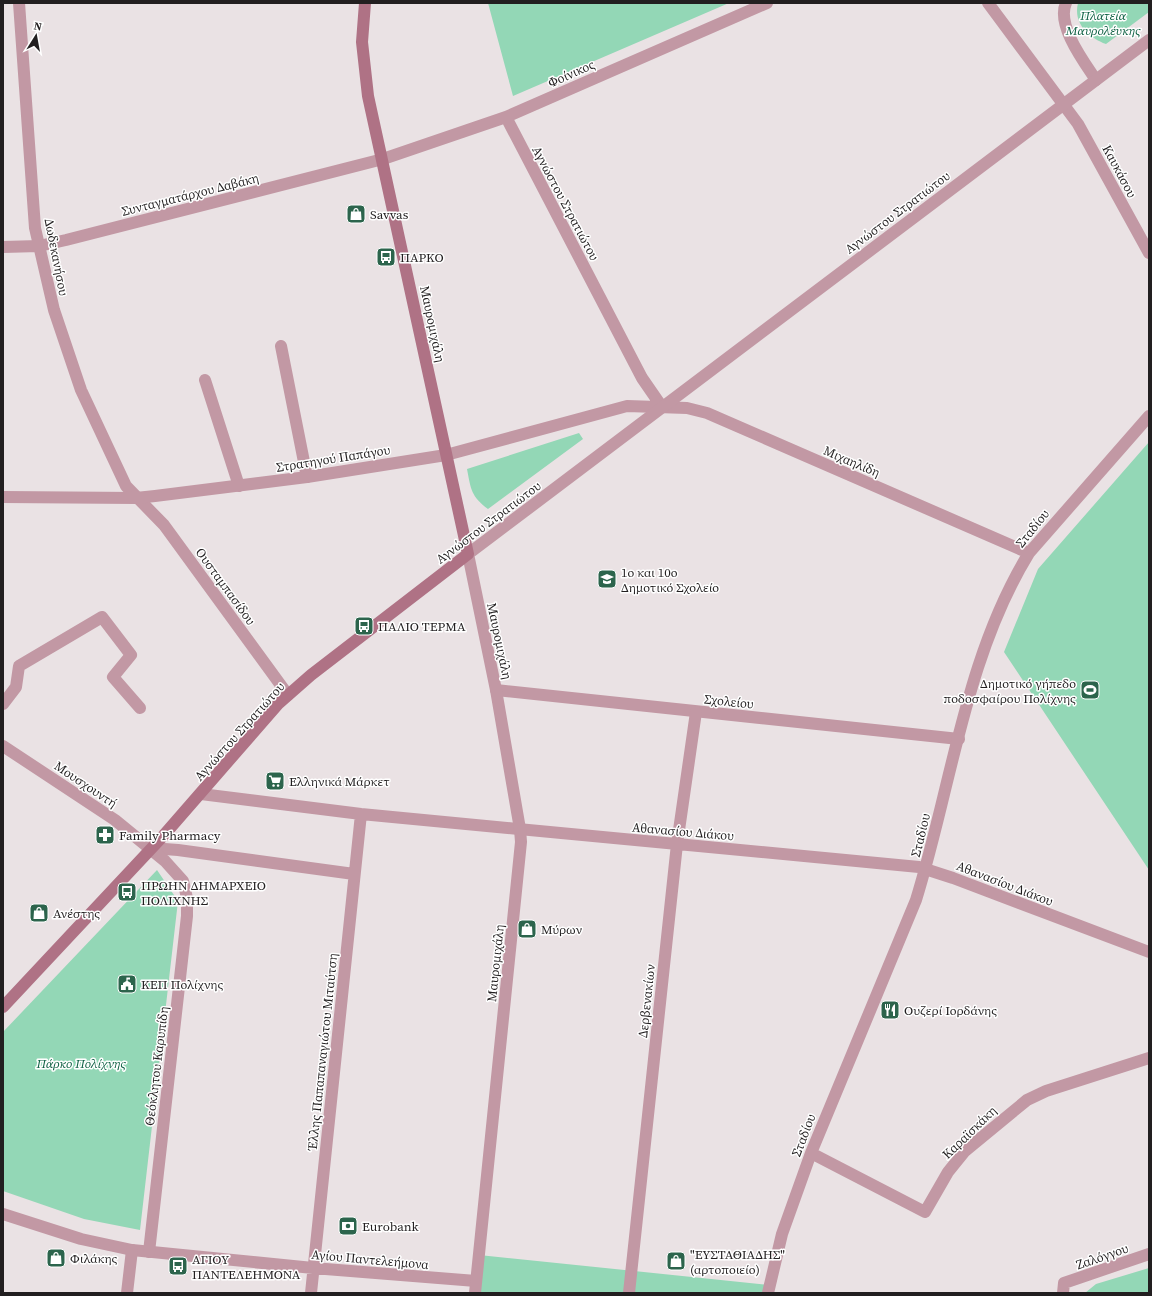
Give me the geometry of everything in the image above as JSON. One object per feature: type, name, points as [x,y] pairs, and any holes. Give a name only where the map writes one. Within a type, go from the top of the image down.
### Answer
[{"type":"main road","name":"Μαυρομιχάλη","points":[[365,3],[362,33],[368,96],[383,159],[468,554]]},
{"type":"main road","name":"Αγνώστου Στρατιώτου","points":[[3,1007],[201,794],[288,695],[311,675],[468,554]]},
{"type":"street","name":"Δωδεκανήσου","points":[[19,3],[35,228],[54,310],[81,390],[122,479],[136,498]]},
{"type":"street","name":"Φοίνικος","points":[[383,159],[506,117],[767,3]]},
{"type":"street","name":"Καυκάσου","points":[[988,3],[1064,104],[1083,132],[1149,253]]},
{"type":"street","points":[[1066,3],[1064,11],[1067,30],[1096,80]]},
{"type":"street","name":"Αγνώστου Στρατιώτου","points":[[468,554],[1149,40]]},
{"type":"street","name":"Αγνώστου Στρατιώτου","points":[[506,117],[642,378],[662,407]]},
{"type":"street","name":"Συνταγματάρχου Δαβάκη","points":[[3,247],[39,246],[383,159]]},
{"type":"street","points":[[281,346],[307,477]]},
{"type":"street","points":[[205,380],[239,486]]},
{"type":"street","name":"Στρατηγού Παπάγου","points":[[3,497],[136,498],[307,477],[446,455],[626,406],[662,407]]},
{"type":"street","name":"Μιχαηλίδη","points":[[662,407],[687,408],[707,414],[1029,552]]},
{"type":"street","name":"Σταδίου","points":[[768,1293],[782,1234],[811,1153],[912,912],[926,869],[979,664],[993,624],[1015,575],[1029,552],[1149,416]]},
{"type":"street","name":"Ουσταμπασίδου","points":[[136,498],[164,525],[288,695]]},
{"type":"street","name":"Μαυρομιχάλη","points":[[468,554],[496,690],[520,829],[519,868],[476,1287]]},
{"type":"street","points":[[3,704],[16,687],[19,666],[102,617],[131,655],[113,677],[140,708]]},
{"type":"street","name":"Σχολείου","points":[[496,690],[959,739]]},
{"type":"street","name":"Δερβενακίων","points":[[629,1293],[676,844],[696,712]]},
{"type":"street","name":"Μουσχουντή","points":[[3,746],[115,820],[151,848]]},
{"type":"street","name":"Αθανασίου Διάκου","points":[[201,794],[361,814],[926,869],[1149,952]]},
{"type":"street","name":"Έλλης Παπαπαναγιώτου Μιταύτση","points":[[311,1293],[361,814]]},
{"type":"street","points":[[151,848],[178,850],[354,874]]},
{"type":"street","name":"Θεόκλητου Καρυπίδη","points":[[149,1252],[188,907],[186,890],[177,872],[151,848]]},
{"type":"street","name":"Καραϊσκάκη","points":[[811,1153],[925,1212],[948,1172],[965,1151],[1027,1100],[1046,1091],[1149,1058]]},
{"type":"street","name":"Αγίου Παντελεήμονα","points":[[3,1214],[81,1239],[132,1250],[313,1268],[476,1287]]},
{"type":"street","points":[[127,1293],[132,1250]]},
{"type":"street","name":"Ζαλόγγου","points":[[1063,1288],[1149,1254]]},
{"type":"green space","points":[[488,3],[729,3],[513,96]]},
{"type":"green space","name":"Πλατεία Μαυρολέυκης","points":[[1078,3],[1149,3],[1149,12],[1106,44],[1093,37],[1083,28],[1078,17]]},
{"type":"green space","points":[[579,433],[583,439],[488,509],[475,496],[471,487],[467,469]]},
{"type":"green space","name":"Δημοτικό γήπεδο ποδοσφαίρου Πολίχνης","points":[[1149,442],[1149,870],[1004,652],[1038,569]]},
{"type":"green space","name":"Πάρκο Πολίχνης","points":[[157,870],[178,901],[140,1230],[84,1219],[3,1191],[3,1032]]},
{"type":"green space","points":[[479,1255],[770,1285],[768,1293],[475,1293]]},
{"type":"green space","points":[[1149,1268],[1149,1293],[1085,1293],[1096,1284]]},
{"type":"place","name":"Savvas","points":[[356,214]]},
{"type":"place","name":"ΠΑΡΚΟ","points":[[386,257]]},
{"type":"place","name":"1ο και 10ο Δημοτικό Σχολείο","points":[[607,579]]},
{"type":"place","name":"ΠΑΛΙΟ ΤΕΡΜΑ","points":[[364,626]]},
{"type":"place","name":"Δημοτικό γήπεδο ποδοσφαίρου Πολίχνης","points":[[1090,690]]},
{"type":"place","name":"Ελληνικά Μάρκετ","points":[[275,781]]},
{"type":"place","name":"Family Pharmacy","points":[[105,835]]},
{"type":"place","name":"ΠΡΩΗΝ ΔΗΜΑΡΧΕΙΟ ΠΟΛΙΧΝΗΣ","points":[[127,892]]},
{"type":"place","name":"Ανέστης","points":[[39,913]]},
{"type":"place","name":"Μύρων","points":[[527,929]]},
{"type":"place","name":"ΚΕΠ Πολίχνης","points":[[127,984]]},
{"type":"place","name":"Ουζερί Ιορδάνης","points":[[890,1010]]},
{"type":"place","name":"Eurobank","points":[[348,1226]]},
{"type":"place","name":"Φιλάκης","points":[[56,1258]]},
{"type":"place","name":"\"ΕΥΣΤΑΘΙΑΔΗΣ\" (αρτοποιείο)","points":[[676,1261]]},
{"type":"place","name":"ΑΓΙΟΥ ΠΑΝΤΕΛΕΗΜΟΝΑ","points":[[178,1266]]}]
